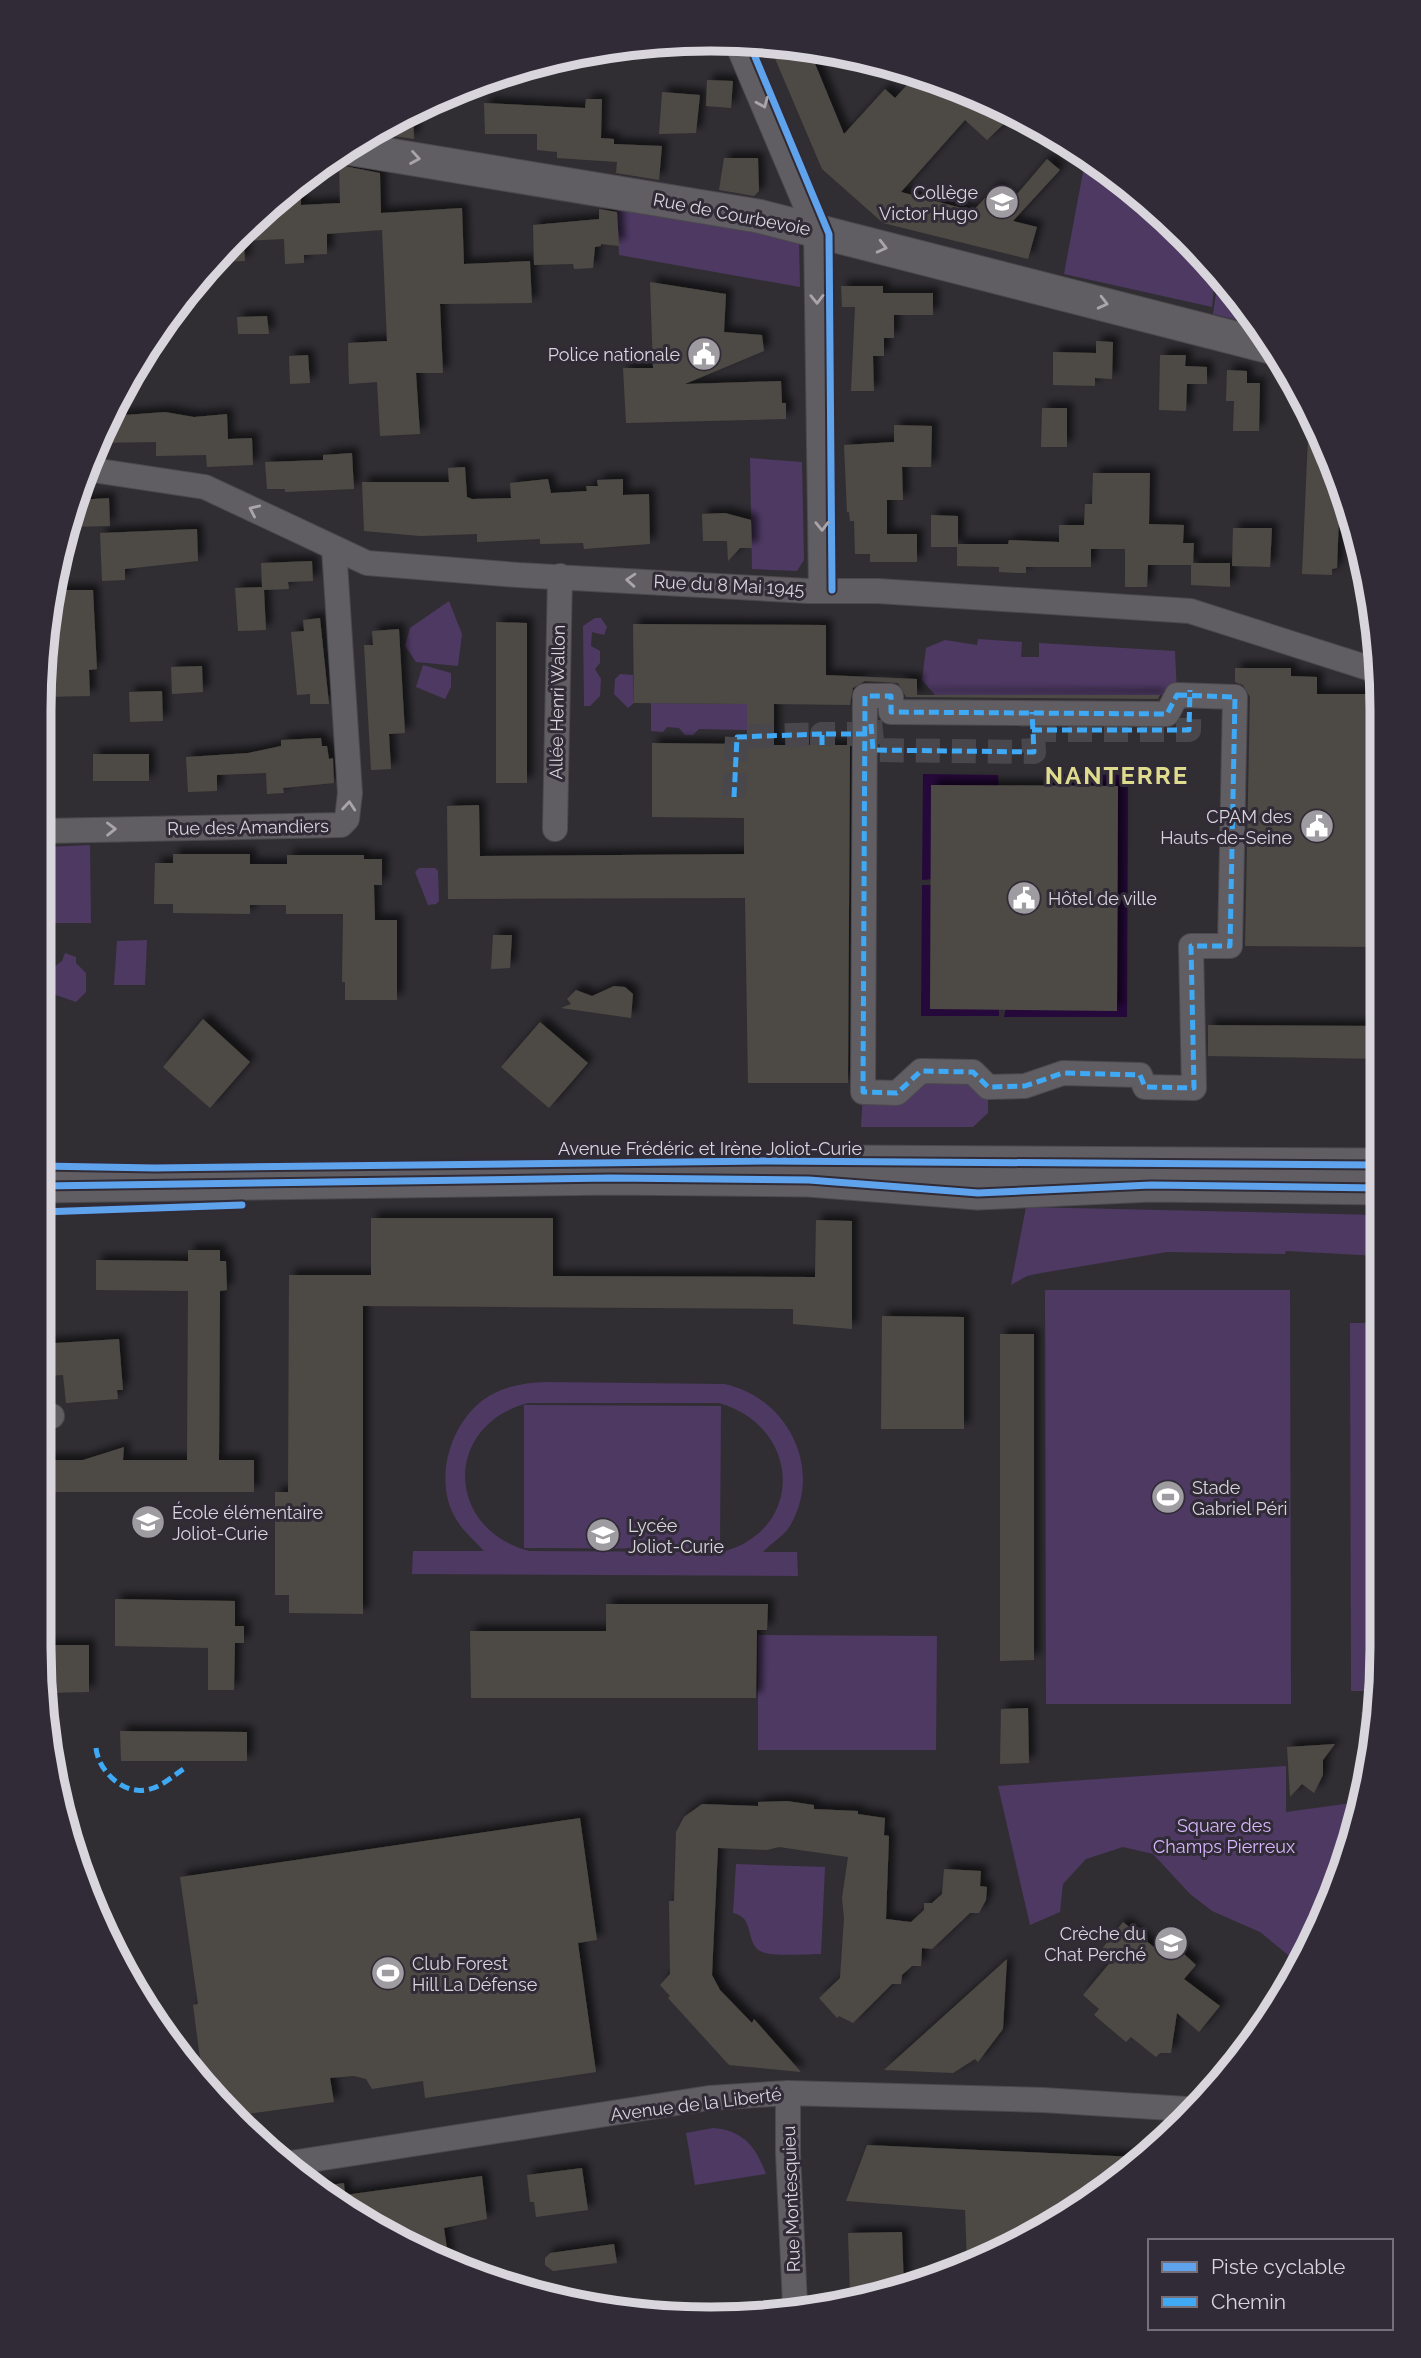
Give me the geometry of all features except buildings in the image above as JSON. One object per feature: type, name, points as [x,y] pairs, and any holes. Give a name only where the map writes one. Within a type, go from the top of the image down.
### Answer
[{"type":"main road","name":"Rue de Courbevoie","points":[[362,151],[758,216],[1259,344]]},
{"type":"main road","name":"Avenue Frédéric et Irène Joliot-Curie","points":[[51,1166],[155,1168],[769,1161],[1370,1165]]},
{"type":"main road","name":"Avenue Frédéric et Irène Joliot-Curie","points":[[51,1186],[622,1178],[809,1180],[978,1193],[1152,1185],[1370,1188]]},
{"type":"street","points":[[741,52],[816,230],[821,590]]},
{"type":"street","name":"Rue du 8 Mai 1945","points":[[97,470],[205,487],[367,563],[1190,611],[1369,668]]},
{"type":"street","name":"Rue des Amandiers","points":[[51,831],[341,825],[347,819],[350,793],[334,548]]},
{"type":"street","name":"Allée Henri Wallon","points":[[555,829],[560,576]]},
{"type":"street","points":[[1177,695],[1235,697],[1230,946],[1191,946],[1194,1088],[1146,1087],[1140,1075],[1063,1073],[1025,1086],[988,1087],[974,1072],[921,1071],[897,1093],[863,1092],[863,754],[865,696],[875,696],[891,696],[891,712],[1153,713],[1167,713],[1177,695]]},
{"type":"street","name":"Avenue de la Liberté","points":[[299,2163],[709,2098],[788,2092],[1143,2104],[1182,2108]]},
{"type":"street","name":"Rue Montesquieu","points":[[788,2092],[795,2302]]},
{"type":"green space","points":[[1084,167],[1146,214],[1207,275],[1214,284],[1212,307],[1064,274]]},
{"type":"green space","points":[[617,209],[751,230],[799,242],[800,287],[619,255]]},
{"type":"green space","points":[[1217,287],[1243,321],[1213,314]]},
{"type":"green space","points":[[750,458],[802,462],[804,560],[797,571],[752,569]]},
{"type":"green space","points":[[449,601],[462,634],[458,666],[416,662],[405,646],[410,628]]},
{"type":"green space","points":[[595,618],[601,618],[607,627],[604,635],[592,632],[591,646],[600,651],[600,663],[595,669],[601,679],[600,696],[590,706],[584,706],[583,626]]},
{"type":"green space","points":[[978,639],[1022,642],[1021,657],[1039,657],[1039,643],[1175,651],[1177,695],[935,695],[922,680],[926,648],[945,640],[977,645]]},
{"type":"green space","points":[[423,665],[451,673],[451,687],[445,699],[416,687]]},
{"type":"green space","points":[[620,674],[633,675],[634,703],[628,708],[614,694],[615,679]]},
{"type":"green space","points":[[651,703],[747,704],[747,730],[699,729],[693,735],[685,735],[679,728],[667,727],[663,732],[651,731]]},
{"type":"green space","points":[[90,845],[91,923],[52,923],[51,847]]},
{"type":"green space","points":[[419,868],[435,868],[438,871],[439,901],[436,904],[428,905],[415,872]]},
{"type":"green space","points":[[147,940],[145,985],[114,985],[117,941]]},
{"type":"green space","points":[[65,953],[76,957],[76,963],[86,973],[86,992],[76,1002],[53,994],[54,967],[62,961]]},
{"type":"green space","points":[[921,1071],[988,1087],[988,1113],[973,1127],[861,1127],[863,1092]]},
{"type":"green space","points":[[1026,1207],[1370,1215],[1370,1256],[1286,1251],[1285,1254],[1167,1252],[1041,1273],[1027,1276],[1011,1285]]},
{"type":"green space","name":"Stade Gabriel Péri","points":[[1045,1290],[1290,1290],[1291,1704],[1046,1704]]},
{"type":"green space","points":[[1350,1323],[1370,1323],[1369,1691],[1351,1691]]},
{"type":"green space","points":[[539,1382],[724,1384],[746,1391],[766,1404],[782,1419],[793,1438],[801,1459],[803,1481],[800,1504],[790,1526],[763,1552],[797,1552],[798,1576],[412,1574],[413,1551],[484,1551],[456,1519],[449,1503],[446,1469],[449,1451],[464,1419],[489,1396],[510,1387]],"holes":[[[528,1403],[719,1403],[746,1415],[766,1433],[778,1454],[783,1478],[780,1501],[768,1523],[749,1540],[722,1552],[529,1551],[501,1539],[481,1522],[469,1500],[465,1477],[469,1454],[480,1432],[500,1415]]]},
{"type":"green space","points":[[524,1405],[721,1406],[720,1549],[524,1548]]},
{"type":"green space","points":[[758,1635],[937,1636],[936,1750],[758,1750]]},
{"type":"green space","points":[[1361,1712],[1367,1712],[1361,1758]]},
{"type":"green space","name":"Square des Champs Pierreux","points":[[1286,1766],[1286,1812],[1352,1803],[1320,1900],[1289,1964],[1288,1955],[1260,1932],[1212,1911],[1190,1894],[1153,1854],[1123,1847],[1086,1859],[1063,1884],[1060,1912],[1030,1925],[998,1786]]},
{"type":"green space","points":[[736,1864],[825,1867],[821,1954],[772,1954],[755,1947],[744,1919],[733,1913]]},
{"type":"green space","points":[[713,2128],[733,2132],[747,2142],[758,2156],[766,2174],[695,2185],[686,2133]]},
{"type":"shaded area","points":[[923,774],[998,775],[999,791],[935,879],[922,880]]},
{"type":"shaded area","points":[[1052,774],[1128,775],[1127,1017],[1004,1017]]},
{"type":"shaded area","points":[[922,885],[935,885],[999,1003],[999,1016],[921,1016]]},
{"type":"tunnel","points":[[1032,730],[1189,730],[1190,690]]},
{"type":"tunnel","points":[[870,721],[873,750],[1034,752],[1032,712]]},
{"type":"tunnel","points":[[822,745],[822,734],[872,734]]},
{"type":"tunnel","points":[[734,797],[737,737],[822,734]]},
{"type":"marked path","points":[[1032,730],[1189,730],[1190,690]]},
{"type":"marked path","points":[[1177,695],[1235,697],[1230,946],[1191,946],[1194,1088],[1145,1087],[1140,1075],[1063,1073],[1025,1086],[988,1087],[973,1072],[921,1071],[897,1093],[863,1092],[865,696],[891,696],[891,712],[1167,714],[1177,695]]},
{"type":"marked path","points":[[871,724],[873,750],[1034,752],[1032,712]]},
{"type":"marked path","points":[[822,745],[822,734],[870,734]]},
{"type":"marked path","points":[[734,797],[737,737],[822,734]]},
{"type":"marked path","points":[[96,1748],[106,1772],[128,1788],[146,1790],[156,1787],[185,1768]]},
{"type":"cycle path","points":[[753,52],[829,234],[832,590]]},
{"type":"cycle path","points":[[51,1166],[155,1168],[769,1161],[1370,1165]]},
{"type":"cycle path","points":[[51,1186],[610,1178],[809,1180],[978,1193],[1151,1185],[1370,1188]]},
{"type":"cycle path","points":[[51,1212],[242,1205]]},
{"type":"place","name":"Collège Victor Hugo","points":[[1002,202]]},
{"type":"place","name":"Police nationale","points":[[704,354]]},
{"type":"place","name":"CPAM des Hauts-de-Seine","points":[[1317,826]]},
{"type":"place","name":"Hôtel de ville","points":[[1024,898]]},
{"type":"place","name":"Stade Gabriel Péri","points":[[1168,1497]]},
{"type":"place","name":"École élémentaire Joliot-Curie","points":[[148,1522]]},
{"type":"place","name":"Lycée Joliot-Curie","points":[[603,1535]]},
{"type":"place","name":"Crèche du Chat Perché","points":[[1171,1943]]},
{"type":"place","name":"Club Forest Hill La Défense","points":[[388,1973]]},
{"type":"district","name":"NANTERRE","points":[[1117,775]]}]
